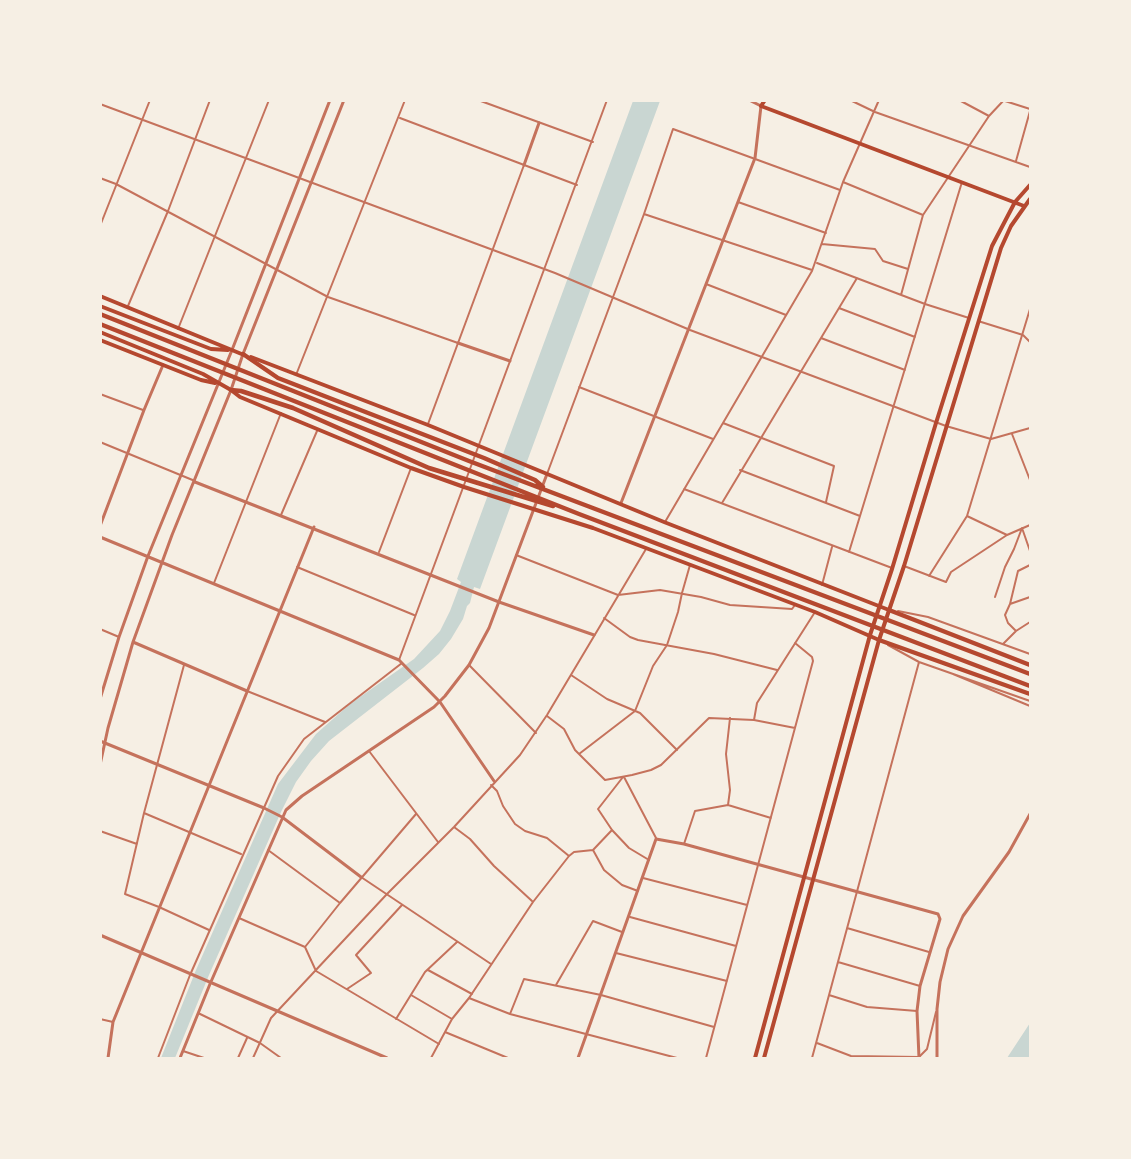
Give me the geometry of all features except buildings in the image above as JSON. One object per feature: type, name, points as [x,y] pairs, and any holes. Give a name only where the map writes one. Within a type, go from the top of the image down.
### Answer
[{"type":"highway","points":[[100,314],[548,491],[1030,674]]},
{"type":"highway","points":[[100,324],[579,514],[1030,686]]},
{"type":"highway","points":[[243,354],[278,378],[494,462],[535,480],[548,491]]},
{"type":"highway","points":[[231,390],[241,391],[293,408],[429,468],[579,514]]},
{"type":"highway","points":[[889,610],[1030,664]]},
{"type":"highway","points":[[879,640],[1018,690],[1030,698]]},
{"type":"main road","points":[[763,102],[1024,206]]},
{"type":"main road","points":[[755,1059],[870,635],[969,318],[992,246],[1015,202],[1030,185]]},
{"type":"main road","points":[[764,1059],[879,640],[904,566],[1000,248],[1030,199]]},
{"type":"main road","points":[[100,296],[127,309],[428,425],[664,522],[889,610]]},
{"type":"main road","points":[[100,306],[211,350],[232,350]]},
{"type":"main road","points":[[100,332],[203,374],[240,397],[411,468],[593,528],[815,612],[879,640]]},
{"type":"main road","points":[[100,339],[201,380],[218,384]]},
{"type":"street","points":[[100,226],[150,100]]},
{"type":"street","points":[[127,309],[168,211],[210,100]]},
{"type":"street","points":[[178,329],[269,100]]},
{"type":"street","points":[[100,699],[148,556],[330,100]]},
{"type":"street","points":[[100,765],[103,742],[133,642],[162,562],[344,100]]},
{"type":"street","points":[[296,375],[405,100]]},
{"type":"street","points":[[478,100],[593,142]]},
{"type":"street","points":[[158,1059],[209,930],[278,776],[304,739],[400,662],[415,616],[607,100]]},
{"type":"street","points":[[621,503],[755,158],[763,102],[749,100]]},
{"type":"street","points":[[850,100],[874,112],[1030,167]]},
{"type":"street","points":[[664,522],[812,271],[843,182],[879,100]]},
{"type":"street","points":[[959,100],[989,116]]},
{"type":"street","points":[[901,295],[923,215],[989,116],[1004,101],[1030,110],[1016,161]]},
{"type":"street","points":[[100,104],[555,273],[690,330],[936,423],[991,439],[1030,428]]},
{"type":"street","points":[[399,118],[577,185]]},
{"type":"street","points":[[428,425],[539,123]]},
{"type":"street","points":[[180,1059],[268,850],[282,818],[291,805],[440,702],[469,665],[489,628],[644,214],[673,129],[840,190]]},
{"type":"street","points":[[100,178],[116,184],[266,262],[328,297],[510,361]]},
{"type":"street","points":[[843,182],[923,215]]},
{"type":"street","points":[[849,552],[962,182]]},
{"type":"street","points":[[738,202],[826,233]]},
{"type":"street","points":[[1024,206],[1030,210]]},
{"type":"street","points":[[644,214],[812,271]]},
{"type":"street","points":[[822,244],[875,249],[883,261],[908,269]]},
{"type":"street","points":[[816,263],[969,318]]},
{"type":"street","points":[[722,502],[857,278]]},
{"type":"street","points":[[706,284],[786,315]]},
{"type":"street","points":[[839,308],[915,337]]},
{"type":"street","points":[[929,576],[967,516],[1030,309]]},
{"type":"street","points":[[978,321],[1023,335],[1030,342]]},
{"type":"street","points":[[821,338],[905,370]]},
{"type":"street","points":[[100,526],[164,364]]},
{"type":"street","points":[[579,387],[713,439]]},
{"type":"street","points":[[100,394],[144,410]]},
{"type":"street","points":[[214,584],[281,413]]},
{"type":"street","points":[[723,423],[834,466],[826,502]]},
{"type":"street","points":[[281,515],[318,428]]},
{"type":"street","points":[[1012,434],[1030,480]]},
{"type":"street","points":[[100,442],[499,602],[594,635]]},
{"type":"street","points":[[379,552],[411,468]]},
{"type":"street","points":[[740,470],[860,516]]},
{"type":"street","points":[[684,489],[892,569]]},
{"type":"street","points":[[967,516],[1007,535]]},
{"type":"street","points":[[904,566],[946,582],[951,572],[1007,535],[1030,525]]},
{"type":"street","points":[[108,1059],[112,1022],[314,527]]},
{"type":"street","points":[[1022,528],[1030,551]]},
{"type":"street","points":[[994,597],[1022,528]]},
{"type":"street","points":[[100,537],[400,662],[440,702],[497,791],[503,806],[515,824],[525,831],[547,838],[569,856]]},
{"type":"street","points":[[822,585],[833,546]]},
{"type":"street","points":[[253,1059],[271,1018],[387,894],[454,827],[520,754],[547,716],[646,549]]},
{"type":"street","points":[[516,555],[618,595],[660,590],[730,604],[792,609],[795,605]]},
{"type":"street","points":[[1016,632],[1008,623],[1005,615],[1018,571],[1030,565]]},
{"type":"street","points":[[579,754],[635,711],[653,666],[667,645],[690,566]]},
{"type":"street","points":[[297,567],[415,616]]},
{"type":"street","points":[[1010,604],[1030,597]]},
{"type":"street","points":[[889,610],[928,617],[1030,654]]},
{"type":"street","points":[[754,720],[757,703],[815,612]]},
{"type":"street","points":[[604,618],[630,637],[777,670]]},
{"type":"street","points":[[1003,644],[1030,622]]},
{"type":"street","points":[[100,629],[119,637]]},
{"type":"street","points":[[879,640],[919,662],[1030,698]]},
{"type":"street","points":[[133,642],[325,722]]},
{"type":"street","points":[[706,1059],[813,661],[812,657],[795,643]]},
{"type":"street","points":[[812,1059],[919,662]]},
{"type":"street","points":[[184,665],[144,813],[125,894],[209,930]]},
{"type":"street","points":[[469,665],[536,733]]},
{"type":"street","points":[[948,671],[959,678],[1030,706]]},
{"type":"street","points":[[571,675],[607,699],[648,718],[677,750]]},
{"type":"street","points":[[547,716],[564,729],[579,754],[605,780],[651,770],[661,765],[709,718],[754,720],[795,728]]},
{"type":"street","points":[[728,805],[730,790],[726,754],[730,718]]},
{"type":"street","points":[[103,742],[264,808],[282,818],[402,905],[491,964]]},
{"type":"street","points":[[369,751],[438,842]]},
{"type":"street","points":[[623,777],[598,809],[612,830],[629,848],[649,860]]},
{"type":"street","points":[[578,1059],[656,839],[623,777]]},
{"type":"street","points":[[684,844],[694,811],[728,805],[771,818]]},
{"type":"street","points":[[144,813],[242,855]]},
{"type":"street","points":[[305,947],[416,814]]},
{"type":"street","points":[[937,1059],[937,1009],[940,982],[948,949],[963,916],[1009,852],[1030,814]]},
{"type":"street","points":[[454,827],[470,839],[494,866],[532,902]]},
{"type":"street","points":[[430,1059],[453,1019],[532,902],[569,856],[574,852],[593,850],[612,830]]},
{"type":"street","points":[[100,831],[137,844]]},
{"type":"street","points":[[656,839],[684,844],[938,914],[940,919],[920,986],[917,1011],[919,1058]]},
{"type":"street","points":[[268,850],[340,903]]},
{"type":"street","points":[[593,850],[604,870],[622,885],[638,891]]},
{"type":"street","points":[[642,878],[748,906]]},
{"type":"street","points":[[347,989],[371,973],[356,955],[402,905]]},
{"type":"street","points":[[630,917],[736,946]]},
{"type":"street","points":[[239,918],[305,947],[316,971],[439,1044]]},
{"type":"street","points":[[556,985],[592,921],[623,932]]},
{"type":"street","points":[[847,928],[929,952]]},
{"type":"street","points":[[100,935],[387,1059]]},
{"type":"street","points":[[396,1019],[428,970],[456,942]]},
{"type":"street","points":[[616,953],[727,981]]},
{"type":"street","points":[[838,962],[920,986]]},
{"type":"street","points":[[428,970],[472,994]]},
{"type":"street","points":[[510,1014],[524,979],[601,995],[715,1027]]},
{"type":"street","points":[[411,995],[453,1019]]},
{"type":"street","points":[[829,995],[867,1007],[917,1011]]},
{"type":"street","points":[[469,998],[510,1014],[677,1059]]},
{"type":"street","points":[[919,1058],[927,1049],[937,1009]]},
{"type":"street","points":[[198,1013],[260,1043],[281,1059]]},
{"type":"street","points":[[100,1019],[112,1022]]},
{"type":"street","points":[[445,1032],[508,1059]]},
{"type":"street","points":[[238,1059],[247,1038]]},
{"type":"street","points":[[816,1043],[851,1056],[919,1058]]},
{"type":"street","points":[[183,1052],[204,1059]]},
{"type":"shaded area","points":[[633,101],[660,101],[480,589],[474,587],[463,619],[439,654],[329,741],[296,782],[209,975],[175,1058],[161,1058],[196,970],[278,784],[316,734],[350,704],[414,659],[440,631],[450,611],[461,582],[457,579]]},
{"type":"shaded area","points":[[1030,1023],[1030,1058],[1007,1058]]}]
